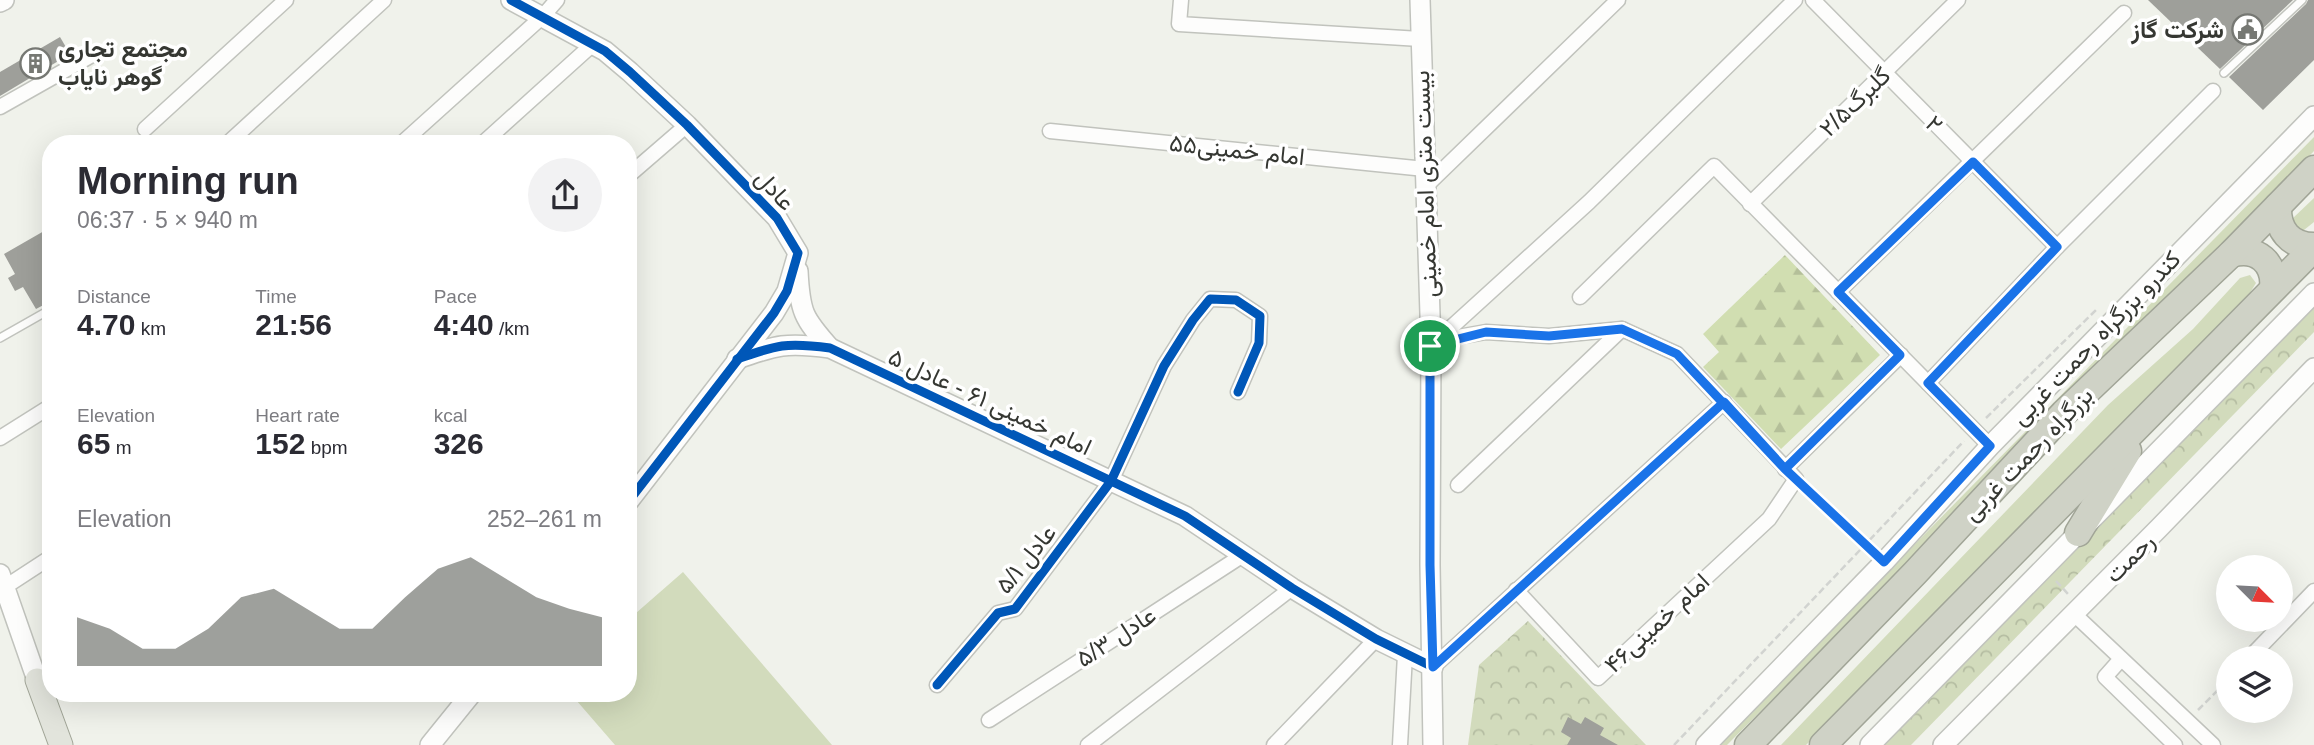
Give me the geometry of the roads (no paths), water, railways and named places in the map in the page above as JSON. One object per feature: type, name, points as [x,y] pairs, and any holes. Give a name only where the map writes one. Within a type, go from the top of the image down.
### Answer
[{"type":"highway","name":"بزرگراه رحمت غربی","points":[[1748,745],[1915,573],[2064,413],[2231,254],[2314,169]]},
{"type":"highway","points":[[2278,206],[2277,217],[2287,237],[2295,243],[2314,247]]},
{"type":"highway","points":[[1823,745],[2314,247]]},
{"type":"highway","points":[[2231,254],[2241,251],[2259,255],[2272,270],[2273,289]]},
{"type":"highway","points":[[2078,533],[2150,414]]},
{"type":"main road","name":"عادل","points":[[511,0],[593,44],[613,58],[687,125],[777,218],[798,253]]},
{"type":"main road","name":"بیست متری امام خمینی","points":[[1420,0],[1430,346],[1433,745]]},
{"type":"main road","name":"کندرو بزرگراه رحمت غربی","points":[[1706,745],[1884,562],[1990,446],[2314,116]]},
{"type":"main road","name":"امام خمینی ۶۱ - عادل ۵","points":[[798,253],[800,299],[807,322],[830,348]]},
{"type":"main road","points":[[637,490],[774,313],[787,291],[798,253]]},
{"type":"main road","points":[[1870,745],[2314,293]]},
{"type":"main road","name":"امام خمینی ۶۱ - عادل ۵","points":[[737,359],[774,346],[795,344],[830,348],[1185,516],[1292,588],[1376,639],[1433,667]]},
{"type":"main road","name":"رحمت","points":[[1943,745],[2160,528],[2314,368]]},
{"type":"main road","points":[[2,580],[42,670]]},
{"type":"main road","points":[[51,702],[61,745]]},
{"type":"main road","points":[[430,745],[465,702]]},
{"type":"street","points":[[145,129],[286,0]]},
{"type":"street","points":[[237,135],[384,0]]},
{"type":"street","points":[[411,135],[543,16],[557,0]]},
{"type":"street","points":[[1181,0],[1179,24],[1420,39]]},
{"type":"street","points":[[1426,177],[1618,0]]},
{"type":"street","points":[[1430,346],[1589,202],[1795,0]]},
{"type":"street","name":"۲","points":[[1813,0],[2057,247]]},
{"type":"street","name":"گلبرگ۲/۵","points":[[1750,204],[1958,0]]},
{"type":"street","points":[[1838,292],[2124,13]]},
{"type":"street","points":[[492,135],[593,44]]},
{"type":"street","points":[[0,107],[92,55]]},
{"type":"street","points":[[1928,383],[2057,247],[2213,91]]},
{"type":"street","points":[[637,168],[687,125]]},
{"type":"street","name":"امام خمینی۵۵","points":[[1050,131],[1426,177]]},
{"type":"street","points":[[1580,297],[1714,166],[1990,446]]},
{"type":"street","name":"عادل ۵/۱","points":[[937,685],[998,613],[1015,609],[1111,481],[1164,366],[1193,320],[1210,299],[1236,300],[1260,316],[1259,343],[1238,392]]},
{"type":"street","points":[[1430,346],[1486,332],[1549,336],[1622,329],[1677,354],[1791,474],[1900,355]]},
{"type":"street","points":[[1458,485],[1622,329]]},
{"type":"street","points":[[1433,667],[1724,402]]},
{"type":"street","points":[[0,438],[42,411]]},
{"type":"street","name":"امام خمینی۴۶","points":[[1516,590],[1598,678],[1769,519],[1791,474]]},
{"type":"street","name":"عادل ۵/۳","points":[[989,720],[1243,555]]},
{"type":"street","points":[[2,580],[42,561]]},
{"type":"street","points":[[1088,745],[1292,588]]},
{"type":"street","points":[[2261,646],[2314,591]]},
{"type":"street","points":[[2077,610],[2122,659],[2213,745]]},
{"type":"street","points":[[1274,745],[1376,639]]},
{"type":"street","points":[[1400,745],[1405,655]]},
{"type":"street","points":[[2122,659],[2105,677],[2175,745]]},
{"type":"lane","points":[[2224,73],[2302,0]]},
{"type":"lane","points":[[0,338],[42,314]]},
{"type":"place","name":"شرکت گاز","points":[[2247,30]]},
{"type":"place","name":"مجتمع تجاری گوهر نایاب","points":[[35,63]]}]
